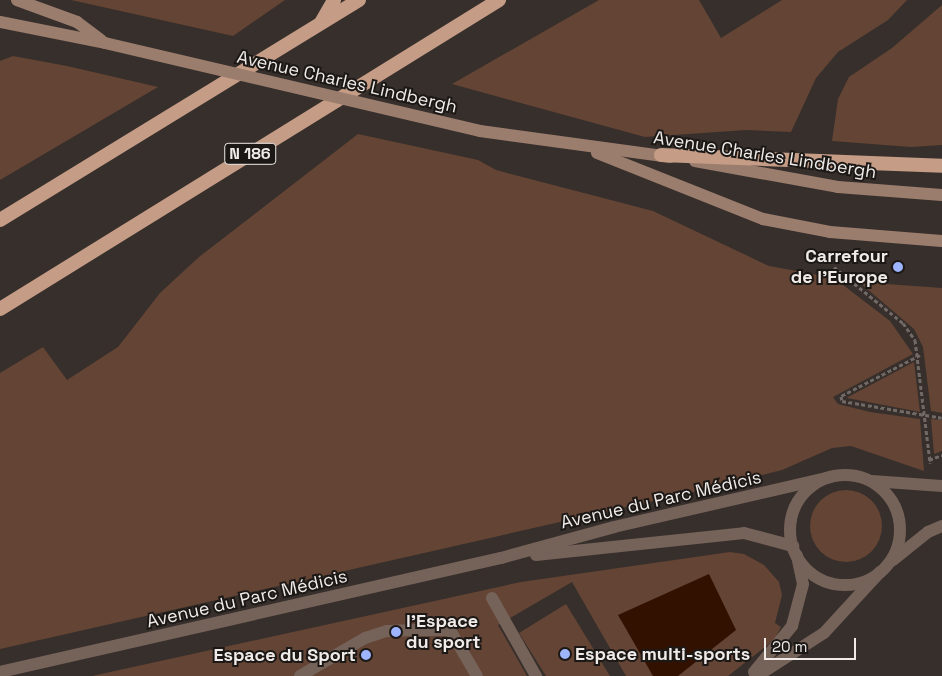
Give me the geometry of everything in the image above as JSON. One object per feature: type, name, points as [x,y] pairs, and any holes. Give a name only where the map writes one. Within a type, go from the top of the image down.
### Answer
[{"type":"highway","points":[[321,23],[334,0]]},
{"type":"highway","points":[[0,220],[359,0]]},
{"type":"highway","name":"N 186","points":[[0,309],[499,0]]},
{"type":"highway","points":[[661,155],[942,166]]},
{"type":"main road","name":"Avenue Charles Lindbergh","points":[[17,0],[77,22],[105,43]]},
{"type":"main road","name":"Avenue Charles Lindbergh","points":[[0,22],[105,43],[480,131],[583,148],[661,155],[838,186],[942,195]]},
{"type":"main road","name":"Avenue Charles Lindbergh","points":[[583,148],[764,220],[830,232],[942,241]]},
{"type":"street","points":[[750,676],[784,641],[792,626],[802,584],[790,524],[797,504],[811,487],[830,477],[850,475],[869,480],[942,486]]},
{"type":"street","name":"Avenue du Parc Médicis","points":[[0,672],[501,558],[614,527],[830,477]]},
{"type":"street","points":[[758,676],[824,632],[884,569],[898,543],[899,518],[888,496],[869,480]]},
{"type":"street","points":[[795,551],[816,576],[842,585],[869,580],[928,532],[942,526]]},
{"type":"street","name":"Avenue du Parc Médicis","points":[[501,558],[744,533],[795,551]]},
{"type":"street","points":[[492,598],[536,676]]},
{"type":"street","points":[[300,676],[365,638],[387,631],[415,630],[450,630],[477,676]]},
{"type":"path","points":[[834,267],[904,323],[920,355],[929,460],[942,456]]},
{"type":"path","points":[[920,355],[841,396],[842,401],[942,418]]},
{"type":"shaded area","points":[[71,0],[285,0],[233,36]]},
{"type":"shaded area","points":[[599,0],[699,0],[721,38],[782,0],[907,0],[888,20],[838,52],[816,78],[791,132],[746,130],[645,137],[452,84]]},
{"type":"shaded area","points":[[942,5],[942,145],[911,147],[832,141],[838,99],[849,77],[892,48]]},
{"type":"shaded area","points":[[13,56],[67,66],[158,87],[0,180],[0,61]]},
{"type":"shaded area","points":[[358,134],[478,160],[496,170],[653,211],[769,266],[834,278],[890,321],[913,354],[833,397],[838,404],[870,412],[920,419],[924,471],[851,446],[832,448],[782,470],[719,486],[0,649],[0,373],[43,347],[67,380],[118,347],[160,293],[199,257]]},
{"type":"shaded area","points":[[859,282],[942,288],[942,413],[931,411],[923,347],[914,329]]},
{"type":"shaded area","points":[[914,362],[920,412],[847,398],[848,397]]},
{"type":"shaded area","points":[[931,419],[942,420],[942,451],[934,454]]},
{"type":"shaded area","points":[[846,490],[860,493],[872,500],[879,512],[882,526],[879,540],[872,552],[860,559],[846,562],[832,559],[820,552],[813,540],[810,526],[813,512],[820,500],[832,493]]},
{"type":"shaded area","points":[[730,552],[744,554],[764,565],[779,582],[782,595],[775,623],[781,627],[774,640],[728,676],[626,676],[572,582],[498,625],[527,676],[92,676],[521,582]]},
{"type":"shaded area","points":[[709,574],[736,630],[678,676],[653,676],[618,615]]},
{"type":"shaded area","name":"Espace multi-sports","points":[[566,604],[610,676],[546,676],[519,633]]},
{"type":"place","name":"Carrefour de l'Europe","points":[[898,267]]},
{"type":"place","name":"l'Espace du sport","points":[[396,632]]},
{"type":"place","name":"Espace multi-sports","points":[[565,654]]},
{"type":"place","name":"Espace du Sport","points":[[366,655]]}]
